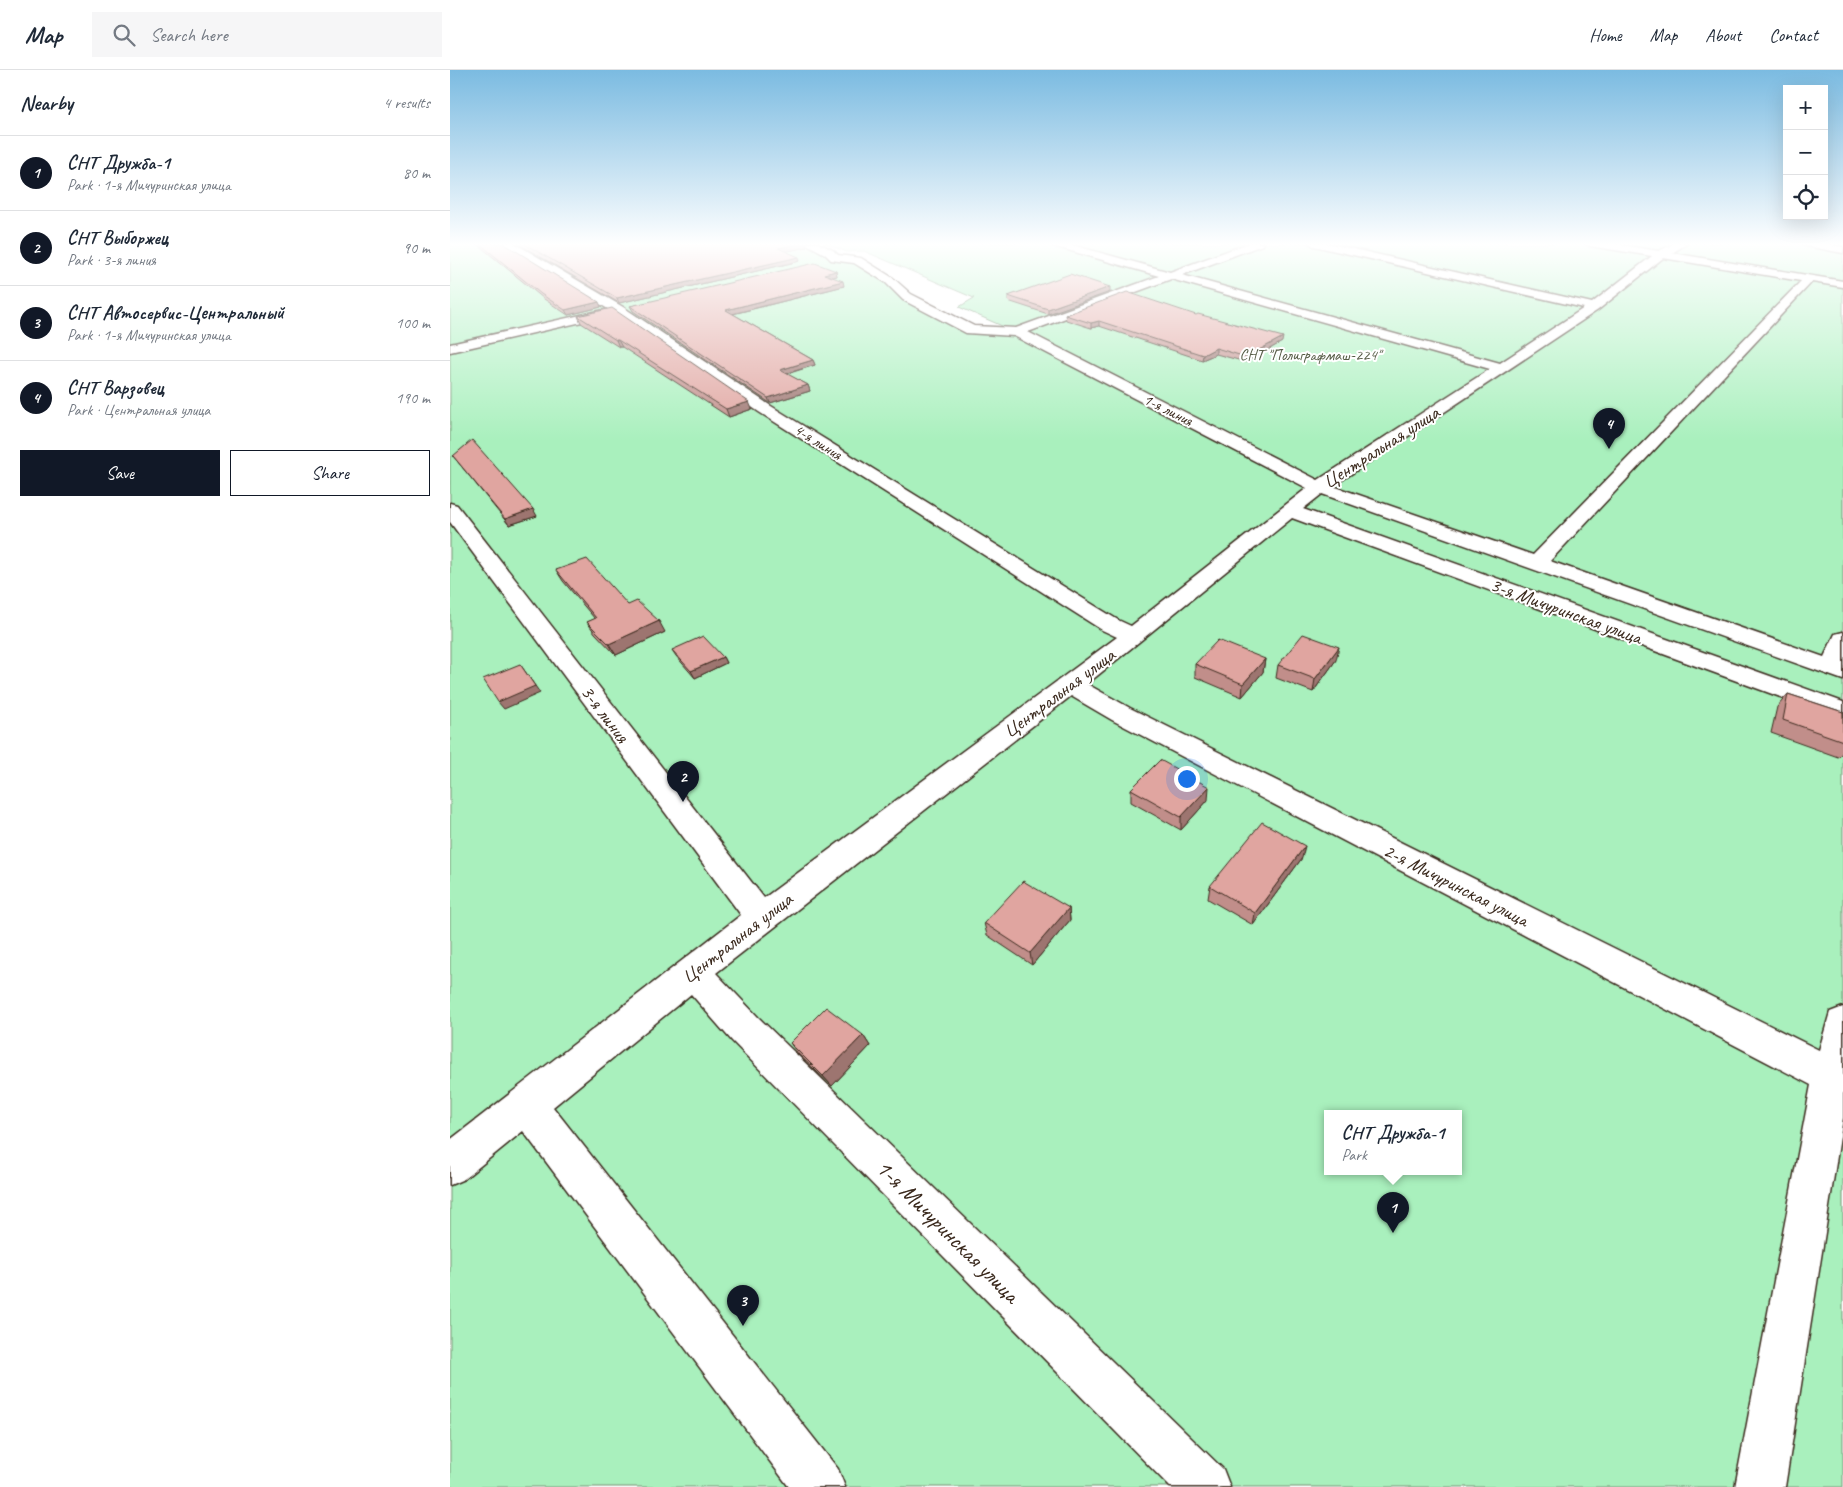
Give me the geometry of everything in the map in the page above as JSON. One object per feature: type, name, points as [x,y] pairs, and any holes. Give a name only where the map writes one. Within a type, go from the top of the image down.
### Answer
[{"type":"street","points":[[450,348],[622,309]]},
{"type":"street","points":[[931,309],[971,330],[1016,332],[1078,309]]},
{"type":"street","points":[[1292,309],[1502,368]]},
{"type":"street","name":"Центральная улица","points":[[450,1165],[761,918],[1133,636],[1318,487],[1589,309]]},
{"type":"street","points":[[1536,564],[1780,309]]},
{"type":"street","name":"4-я линия","points":[[618,310],[765,409],[1110,625],[1133,636]]},
{"type":"street","name":"1-я линия","points":[[1016,332],[1318,487],[1837,670]]},
{"type":"street","name":"3-я линия","points":[[450,510],[761,918]]},
{"type":"street","name":"3-я Мичуринская улица","points":[[1289,511],[1843,711]]},
{"type":"street","points":[[1837,670],[1843,639]]},
{"type":"street","name":"2-я Мичуринская улица","points":[[1070,685],[1130,718],[1837,1079]]},
{"type":"street","name":"1-я Мичуринская улица","points":[[693,972],[745,1029],[1206,1487]]},
{"type":"street","points":[[1760,1487],[1837,1079],[1843,1024]]},
{"type":"street","points":[[526,1104],[820,1487]]},
{"type":"green space","name":"СНТ \"Полиграфмаш-224\"","points":[[450,309],[933,309],[971,330],[1009,329],[964,309],[1843,309],[1843,1487],[450,1487]]},
{"type":"building","points":[[614,309],[749,402],[726,409],[578,316]]},
{"type":"building","points":[[635,309],[730,309],[726,310],[813,360],[780,370],[808,385],[768,398]]},
{"type":"building","points":[[1081,309],[1178,309],[1283,337],[1246,357],[1216,348],[1203,355],[1099,321],[1091,323],[1065,315]]},
{"type":"building","points":[[472,440],[533,509],[505,519],[453,456]]},
{"type":"building","points":[[587,559],[628,605],[637,601],[659,621],[609,644],[587,622],[596,618],[556,570]]},
{"type":"building","points":[[1303,634],[1339,647],[1315,679],[1278,665]]},
{"type":"building","points":[[703,636],[723,657],[691,671],[672,650]]},
{"type":"building","points":[[1218,640],[1265,659],[1243,684],[1195,664]]},
{"type":"building","points":[[520,664],[535,686],[498,702],[483,679]]},
{"type":"building","points":[[1788,694],[1843,712],[1843,741],[1783,720]]},
{"type":"building","points":[[1160,760],[1209,787],[1181,817],[1131,789]]},
{"type":"building","points":[[1262,822],[1305,846],[1255,913],[1210,886]]},
{"type":"building","points":[[1023,881],[1069,908],[1030,953],[984,923]]},
{"type":"building","points":[[826,1007],[863,1035],[823,1076],[790,1043]]},
{"type":"place","name":"СНТ Варзовец","points":[[1609,449]]},
{"type":"place","name":"СНТ Выборжец","points":[[683,802]]},
{"type":"place","name":"СНТ Дружба-1","points":[[1393,1233]]},
{"type":"place","name":"СНТ Автосервис-Центральный","points":[[743,1326]]}]
